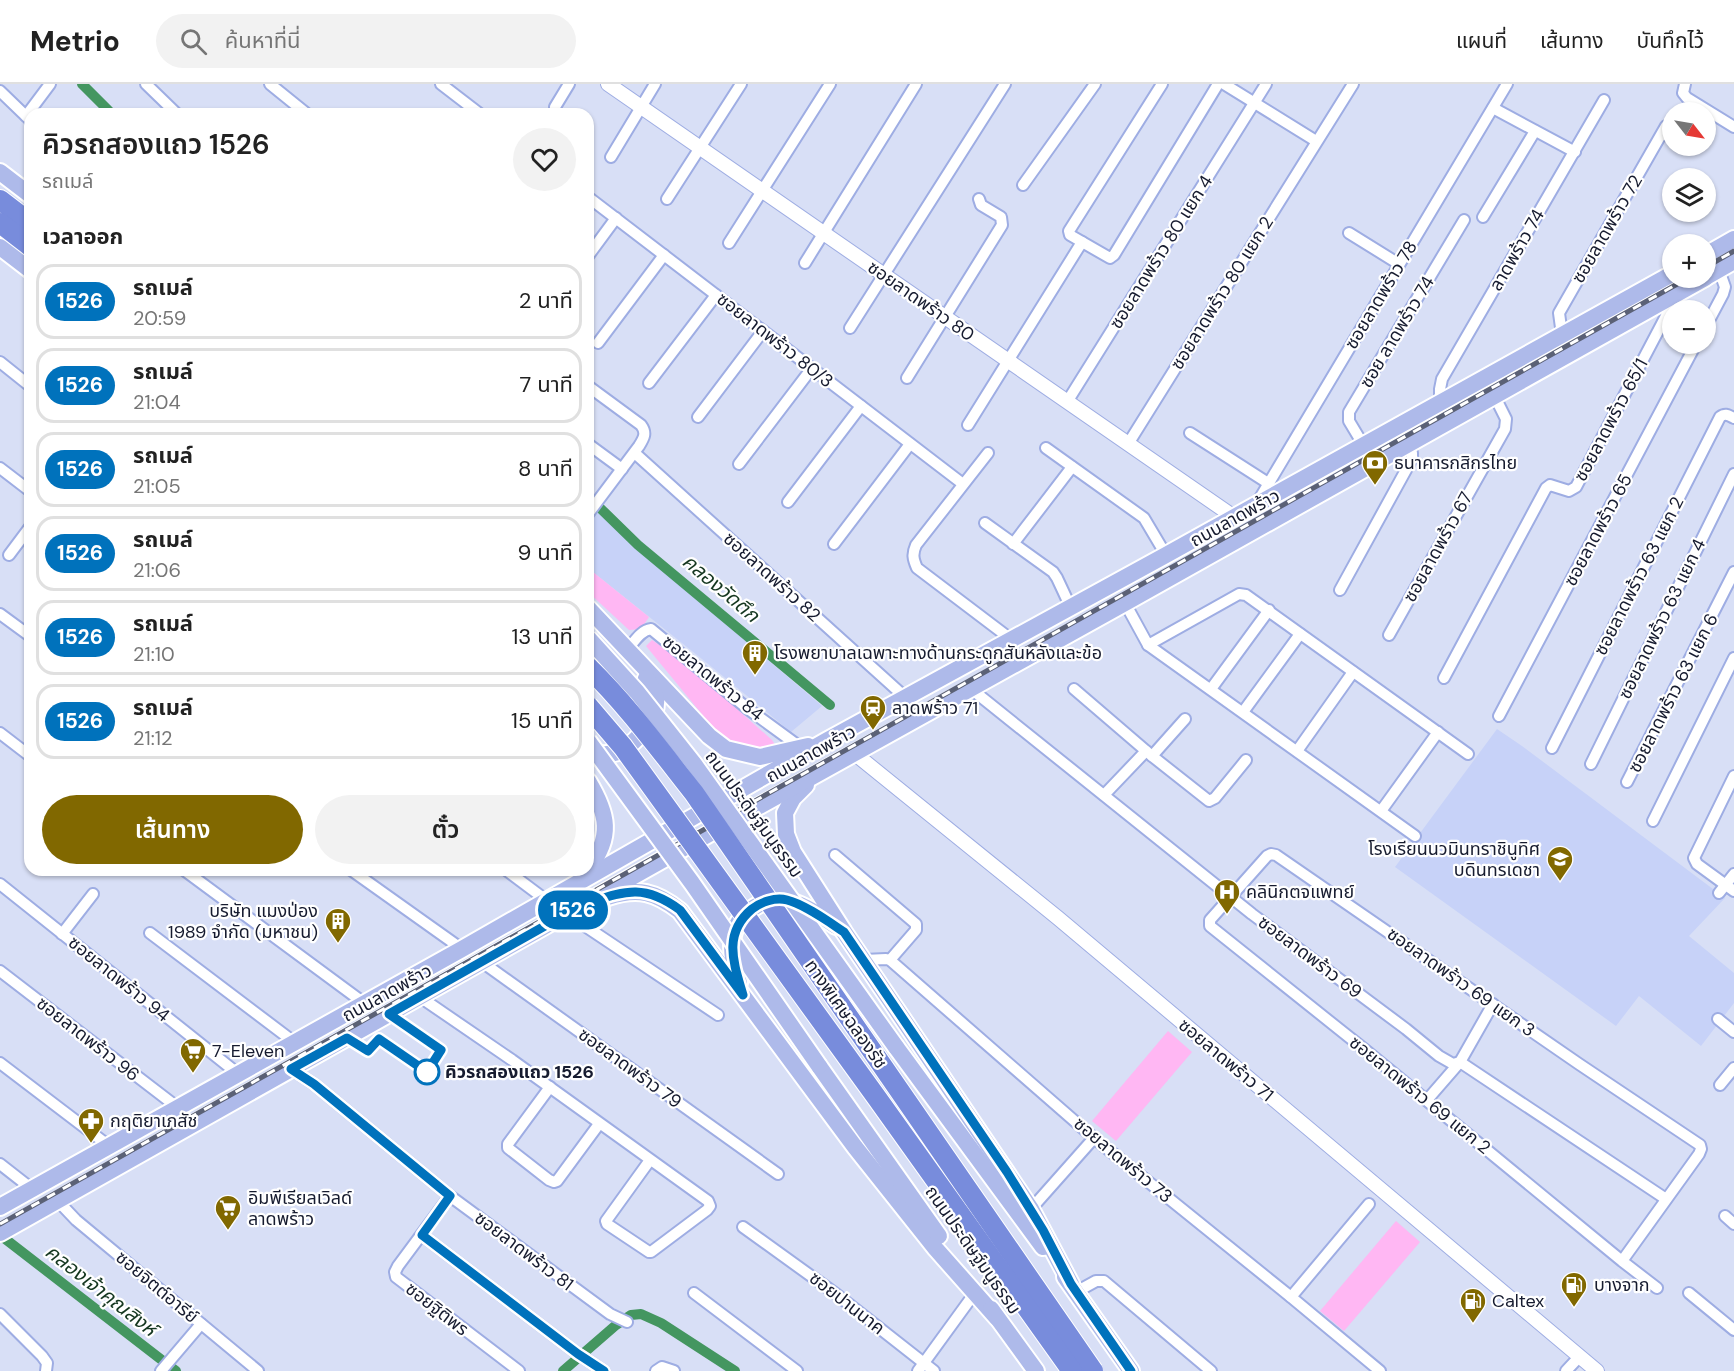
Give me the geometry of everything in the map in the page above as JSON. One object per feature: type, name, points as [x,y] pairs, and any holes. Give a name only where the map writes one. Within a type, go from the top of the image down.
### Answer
[{"type":"highway","points":[[0,200],[24,219]]},
{"type":"highway","points":[[0,223],[24,241]]},
{"type":"highway","name":"ทางพิเศษฉลองรัช","points":[[594,673],[694,793],[1093,1371]]},
{"type":"highway","name":"ทางพิเศษฉลองรัช","points":[[594,713],[623,747],[1072,1371]]},
{"type":"main road","points":[[0,172],[24,190]]},
{"type":"main road","points":[[1716,249],[1734,239]]},
{"type":"main road","points":[[0,247],[24,265]]},
{"type":"main road","name":"ถนนลาดพร้าว","points":[[1716,272],[1734,261]]},
{"type":"main road","name":"ถนนลาดพร้าว","points":[[594,873],[826,741],[1071,608],[1662,280]]},
{"type":"main road","name":"ถนนลาดพร้าว","points":[[0,1233],[679,850],[1686,288]]},
{"type":"main road","points":[[1462,392],[1469,409]]},
{"type":"main road","points":[[594,614],[709,736],[726,749],[760,757],[826,741]]},
{"type":"main road","points":[[594,752],[604,755],[621,752],[640,736],[655,713],[656,697],[650,684],[612,634]]},
{"type":"main road","name":"ถนนประดิษฐ์มนูธรรม","points":[[594,645],[637,692],[694,764],[1131,1371]]},
{"type":"main road","name":"ถนนประดิษฐ์มนูธรรม","points":[[594,749],[692,883],[1036,1371]]},
{"type":"main road","points":[[832,765],[812,779],[793,798],[785,813],[786,834],[793,852],[844,932],[1031,1209],[1073,1288]]},
{"type":"main road","points":[[594,791],[600,801],[605,826],[604,839],[594,860]]},
{"type":"main road","points":[[696,815],[708,834]]},
{"type":"main road","points":[[668,831],[679,850]]},
{"type":"main road","points":[[576,883],[582,876]]},
{"type":"main road","name":"ถนนลาดพร้าว","points":[[0,1207],[588,876]]},
{"type":"main road","points":[[574,910],[616,894],[637,891],[650,893],[666,900],[680,910],[855,1147],[974,1294],[997,1318]]},
{"type":"main road","points":[[743,995],[734,963],[733,933],[743,917],[757,905],[774,899],[787,900],[819,915],[844,932]]},
{"type":"street","points":[[34,108],[50,84]]},
{"type":"street","points":[[146,84],[171,108]]},
{"type":"street","points":[[270,84],[300,108]]},
{"type":"street","points":[[441,84],[466,108]]},
{"type":"street","points":[[555,107],[569,84]]},
{"type":"street","name":"ซอยลาดพร้าว 80","points":[[608,84],[1234,518]]},
{"type":"street","points":[[611,157],[655,84]]},
{"type":"street","points":[[667,200],[741,84]]},
{"type":"street","points":[[729,243],[830,84]]},
{"type":"street","points":[[805,263],[916,84]]},
{"type":"street","points":[[850,328],[1005,84]]},
{"type":"street","points":[[1023,185],[1095,84]]},
{"type":"street","points":[[1162,84],[1069,231],[1070,235],[1110,258],[1114,255],[1218,84]]},
{"type":"street","points":[[1224,84],[1316,141]]},
{"type":"street","name":"ซอยลาดพร้าว 80 แยก 4","points":[[1068,402],[1266,84]]},
{"type":"street","name":"ซอยลาดพร้าว 80 แยก 2","points":[[1128,444],[1353,84]]},
{"type":"street","name":"ซอยลาดพร้าว 78","points":[[1255,506],[1507,84]]},
{"type":"street","points":[[1685,84],[1683,93],[1688,98],[1734,127]]},
{"type":"street","points":[[0,92],[24,114]]},
{"type":"street","name":"ลาดพร้าว 74","points":[[1440,404],[1442,379],[1604,100]]},
{"type":"street","points":[[1493,108],[1575,152]]},
{"type":"street","points":[[1484,217],[1535,131]]},
{"type":"street","name":"ซอยลาดพร้าว 72","points":[[1562,335],[1559,313],[1662,133]]},
{"type":"street","points":[[907,378],[1002,225],[1001,217],[981,205],[979,199]]},
{"type":"street","name":"ซอยลาดพร้าว 80/3","points":[[594,202],[963,484]]},
{"type":"street","points":[[594,248],[616,219]]},
{"type":"street","name":"ซอย ลาดพร้าว 74","points":[[1364,446],[1350,420],[1350,411],[1464,220]]},
{"type":"street","points":[[1349,232],[1399,264]]},
{"type":"street","points":[[968,425],[1082,242]]},
{"type":"street","points":[[598,343],[664,255]]},
{"type":"street","points":[[1716,280],[1725,287],[1724,294],[1716,308]]},
{"type":"street","name":"ซอยลาดพร้าว 65/1","points":[[1444,678],[1546,489],[1550,485],[1569,491],[1576,487],[1678,292]]},
{"type":"street","points":[[649,383],[716,295]]},
{"type":"street","points":[[698,417],[763,331]]},
{"type":"street","name":"ซอยลาดพร้าว 65","points":[[1499,716],[1691,354]]},
{"type":"street","points":[[0,362],[24,381]]},
{"type":"street","points":[[739,464],[812,368]]},
{"type":"street","points":[[594,390],[634,419],[644,428],[645,432],[622,469],[594,505]]},
{"type":"street","name":"ซอยลาดพร้าว 67","points":[[1389,635],[1505,429],[1506,419],[1494,395]]},
{"type":"street","points":[[788,502],[861,406]]},
{"type":"street","name":"ซอยลาดพร้าว 63 แยก 2","points":[[1552,748],[1720,417],[1726,414],[1734,418]]},
{"type":"street","points":[[1190,433],[1268,483]]},
{"type":"street","points":[[834,544],[910,444]]},
{"type":"street","points":[[1340,590],[1412,459],[1412,453],[1407,444]]},
{"type":"street","points":[[594,448],[622,469]]},
{"type":"street","points":[[1046,448],[1144,518],[1166,555]]},
{"type":"street","points":[[988,453],[916,545],[913,551],[914,560],[917,568],[1012,640]]},
{"type":"street","name":"ซอยลาดพร้าว 82","points":[[638,456],[906,698]]},
{"type":"street","points":[[1013,544],[1072,467]]},
{"type":"street","points":[[0,468],[24,486]]},
{"type":"street","name":"ซอยลาดพร้าว 63 แยก 4","points":[[1591,764],[1734,474]]},
{"type":"street","points":[[986,523],[1053,572],[1071,608]]},
{"type":"street","points":[[9,555],[24,535]]},
{"type":"street","name":"ซอยลาดพร้าว 63 แยก 6","points":[[1627,782],[1734,572]]},
{"type":"street","points":[[1148,645],[1239,594],[1246,595],[1468,754]]},
{"type":"street","points":[[1125,603],[1148,645],[1415,836]]},
{"type":"street","points":[[1210,689],[1269,610]]},
{"type":"street","points":[[0,614],[24,632]]},
{"type":"street","name":"ซอยลาดพร้าว 84","points":[[627,650],[639,635],[651,629],[800,747]]},
{"type":"street","points":[[1243,712],[1300,634]]},
{"type":"street","points":[[1653,821],[1734,658]]},
{"type":"street","points":[[1297,752],[1353,672]]},
{"type":"street","name":"ซอยลาดพร้าว 69","points":[[970,688],[1231,898],[1439,1056],[1453,1064],[1460,1062],[1666,1198]]},
{"type":"street","points":[[1074,689],[1209,801],[1215,798],[1246,760]]},
{"type":"street","points":[[1104,795],[1185,719]]},
{"type":"street","points":[[1381,811],[1438,732]]},
{"type":"street","points":[[0,734],[24,752]]},
{"type":"street","name":"ซอยลาดพร้าว 71","points":[[854,753],[1058,918],[1597,1371]]},
{"type":"street","points":[[1734,776],[1694,858],[1697,864],[1726,890],[1734,874]]},
{"type":"street","points":[[835,855],[916,924],[916,930],[890,960],[864,960]]},
{"type":"street","name":"ซอยลาดพร้าว 69 แยก 3","points":[[1231,898],[1267,855],[1276,855],[1700,1145],[1699,1154],[1666,1198]]},
{"type":"street","points":[[192,876],[364,1003]]},
{"type":"street","points":[[359,876],[462,949]]},
{"type":"street","points":[[514,876],[546,900]]},
{"type":"street","name":"ซอยลาดพร้าว 94","points":[[0,884],[237,1073]]},
{"type":"street","points":[[62,934],[93,894]]},
{"type":"street","name":"ซอยลาดพร้าว 69 แยก 2","points":[[1231,898],[1210,920],[1210,926],[1657,1288]]},
{"type":"street","points":[[574,910],[718,1015]]},
{"type":"street","points":[[150,933],[294,1042]]},
{"type":"street","name":"ซอยลาดพร้าว 73","points":[[890,960],[1094,1138],[1380,1371]]},
{"type":"street","name":"ซอยลาดพร้าว 79","points":[[482,962],[778,1174]]},
{"type":"street","name":"ซอยลาดพร้าว 96","points":[[0,971],[177,1107]]},
{"type":"street","points":[[420,997],[708,1201],[710,1206],[707,1210],[651,1252],[644,1250],[606,1221],[650,1160]]},
{"type":"street","points":[[1427,1100],[1460,1062],[1493,1004]]},
{"type":"street","points":[[1718,1019],[1734,1032]]},
{"type":"street","points":[[0,1063],[109,1146]]},
{"type":"street","points":[[1720,1085],[1734,1068]]},
{"type":"street","name":"ซอยลาดพร้าว 81","points":[[291,1069],[314,1084],[450,1196],[571,1287],[610,1314],[623,1320]]},
{"type":"street","points":[[550,1087],[508,1144],[508,1148],[549,1180],[557,1181],[599,1124]]},
{"type":"street","points":[[1031,1209],[1094,1138]]},
{"type":"street","points":[[0,1164],[33,1189]]},
{"type":"street","name":"ซอยฐิติพร","points":[[450,1196],[398,1266],[395,1272],[396,1277],[519,1371]]},
{"type":"street","points":[[1622,1261],[1666,1198]]},
{"type":"street","name":"ซอยจิตต์อารีย์","points":[[57,1200],[76,1220],[258,1371]]},
{"type":"street","points":[[1291,1297],[1369,1204]]},
{"type":"street","points":[[1725,1216],[1734,1224]]},
{"type":"street","name":"ซอยปานนาค","points":[[743,1227],[769,1244],[921,1367],[934,1371]]},
{"type":"street","points":[[422,1235],[604,1371]]},
{"type":"street","points":[[1073,1288],[1104,1281],[1211,1371]]},
{"type":"street","points":[[694,1293],[797,1371]]},
{"type":"street","points":[[1689,1293],[1734,1330]]},
{"type":"street","points":[[921,1367],[974,1294]]},
{"type":"street","points":[[0,1314],[42,1356],[47,1363],[46,1371]]},
{"type":"street","points":[[165,1366],[201,1324]]},
{"type":"street","points":[[1566,1371],[1580,1356]]},
{"type":"street","points":[[656,1371],[662,1367],[674,1371]]},
{"type":"shaded area","points":[[598,511],[631,544],[822,706],[791,732],[594,573],[594,517]]},
{"type":"shaded area","points":[[594,573],[649,617],[641,629],[629,630],[594,598]]},
{"type":"shaded area","points":[[652,640],[682,660],[776,746],[766,751],[732,745],[719,735],[646,646]]},
{"type":"shaded area","name":"โรงเรียนนวมินทราชินูทิศ บดินทรเดชา","points":[[1497,729],[1725,898],[1689,936],[1734,973],[1734,1003],[1701,1046],[1639,996],[1616,1026],[1395,867]]},
{"type":"shaded area","points":[[1168,1031],[1192,1052],[1116,1141],[1092,1121]]},
{"type":"shaded area","points":[[1396,1221],[1420,1242],[1344,1331],[1320,1311]]},
{"type":"waterway","name":"คลองวัดตึก","points":[[82,84],[106,108]]},
{"type":"waterway","name":"คลองวัดตึก","points":[[594,504],[638,545],[830,705]]},
{"type":"waterway","name":"คลองเจ้าคุณสิงห์","points":[[4,1238],[176,1371]]},
{"type":"waterway","name":"คลองเจ้าคุณสิงห์","points":[[563,1371],[616,1325],[631,1315],[641,1314],[661,1323],[735,1371]]},
{"type":"railway","points":[[1716,261],[1734,251]]},
{"type":"railway","points":[[0,1224],[1670,288]]},
{"type":"bus line","name":"1526","points":[[604,1371],[578,1354],[422,1235],[450,1196],[314,1084],[291,1069],[347,1038],[368,1051],[379,1039],[427,1072],[441,1050],[389,1014],[582,905],[616,894],[637,891],[650,893],[666,900],[680,910],[743,995],[734,963],[733,933],[743,917],[757,905],[774,899],[787,900],[819,915],[844,932],[1007,1172],[1043,1230],[1071,1284],[1131,1371]]},
{"type":"place","name":"ธนาคารกสิกรไทย","points":[[1375,486]]},
{"type":"place","name":"โรงพยาบาลเฉพาะทางด้านกระดูกสันหลังและข้อ","points":[[755,676]]},
{"type":"place","name":"ลาดพร้าว 71","points":[[873,731]]},
{"type":"place","name":"โรงเรียนนวมินทราชินูทิศ บดินทรเดชา","points":[[1560,882]]},
{"type":"place","name":"คลินิกตจแพทย์","points":[[1227,915]]},
{"type":"place","name":"บริษัท แมงป่อง 1989 จำกัด (มหาชน)","points":[[338,944]]},
{"type":"place","name":"คิวรถสองแถว 1526","points":[[427,1072]]},
{"type":"place","name":"7-Eleven","points":[[193,1074]]},
{"type":"place","name":"กฤติยาเภสัช","points":[[91,1144]]},
{"type":"place","name":"อิมพีเรียลเวิลด์ ลาดพร้าว","points":[[228,1231]]},
{"type":"place","name":"บางจาก","points":[[1574,1308]]},
{"type":"place","name":"Caltex","points":[[1473,1324]]}]
